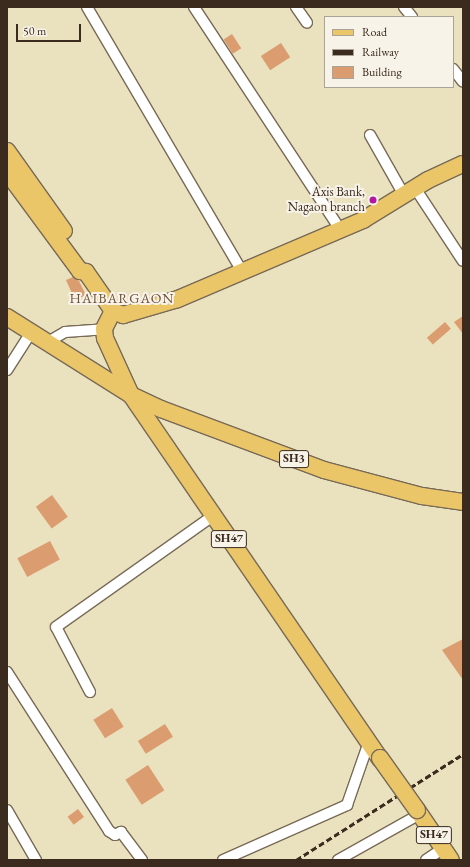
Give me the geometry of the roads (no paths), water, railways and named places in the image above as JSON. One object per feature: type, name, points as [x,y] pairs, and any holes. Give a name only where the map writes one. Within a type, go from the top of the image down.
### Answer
[{"type":"main road","points":[[7,151],[89,266],[86,272]]},
{"type":"main road","points":[[7,172],[80,271],[86,272],[113,311],[123,315],[136,313],[363,220],[410,192],[463,164]]},
{"type":"main road","points":[[104,329],[113,311]]},
{"type":"main road","name":"SH3","points":[[7,318],[30,334],[131,395],[324,470],[422,496],[463,502]]},
{"type":"main road","name":"SH47","points":[[104,329],[108,347],[131,395],[447,854]]},
{"type":"street","points":[[87,7],[242,270]]},
{"type":"street","points":[[194,7],[340,229]]},
{"type":"street","points":[[296,7],[307,23]]},
{"type":"street","points":[[404,7],[411,16]]},
{"type":"street","points":[[454,70],[463,82]]},
{"type":"street","points":[[370,135],[410,192],[463,261]]},
{"type":"street","points":[[46,343],[65,332],[104,329]]},
{"type":"street","points":[[7,370],[30,334]]},
{"type":"street","points":[[90,692],[56,627],[213,516]]},
{"type":"street","points":[[7,672],[53,749],[109,832],[115,835],[121,832],[142,860]]},
{"type":"street","points":[[223,860],[347,805],[369,742]]},
{"type":"street","points":[[7,810],[36,860]]},
{"type":"street","points":[[338,860],[418,812]]},
{"type":"street","points":[[426,860],[447,854]]},
{"type":"railway","points":[[296,860],[463,754]]},
{"type":"place","name":"Axis Bank, Nagaon branch","points":[[373,200]]},
{"type":"district","name":"HAIBARGAON","points":[[122,298]]}]
